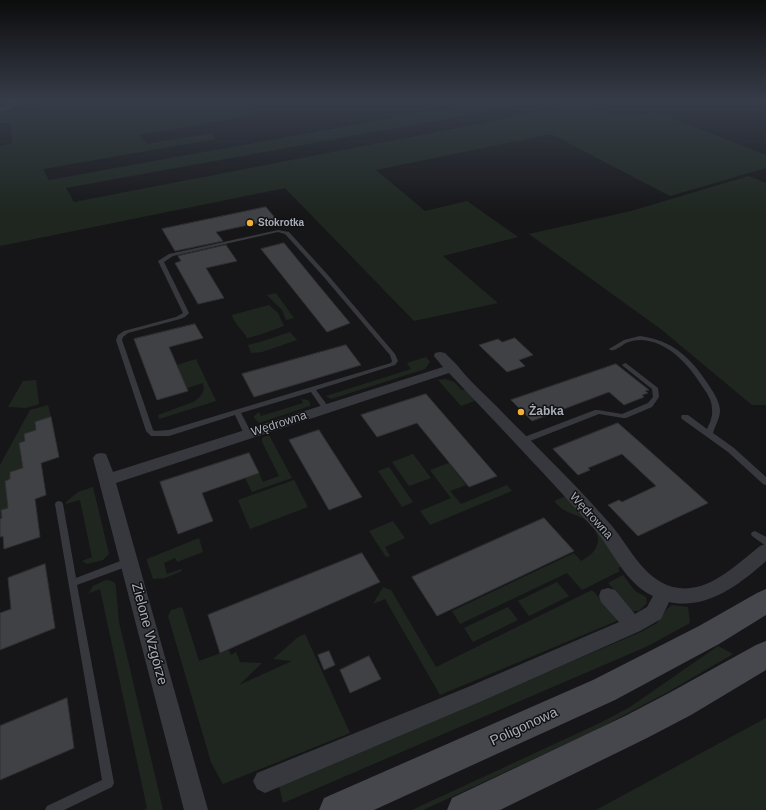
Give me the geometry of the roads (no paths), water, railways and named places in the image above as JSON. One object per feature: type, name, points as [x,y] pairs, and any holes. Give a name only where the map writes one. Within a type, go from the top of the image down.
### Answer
[{"type":"main road","name":"Poligonowa","points":[[336,810],[597,693],[709,635],[766,600]]},
{"type":"main road","points":[[464,810],[636,727],[765,655]]},
{"type":"street","name":"Wędrowna","points":[[440,356],[606,531],[642,578],[664,593]]},
{"type":"street","name":"Wędrowna","points":[[107,480],[452,368]]},
{"type":"street","name":"Zielone Wzgórze","points":[[101,458],[196,810]]},
{"type":"street","points":[[265,781],[462,700],[633,625],[654,613],[664,593],[684,597],[693,596],[719,586],[733,579],[766,551]]},
{"type":"street","points":[[608,596],[633,625]]},
{"type":"lane","points":[[278,231],[287,233],[325,275],[394,358],[394,364],[390,366],[313,390],[170,433],[157,435],[150,431],[119,340],[120,336],[126,332],[178,318],[186,313],[161,261],[164,258],[278,231]]},
{"type":"lane","points":[[612,349],[629,340],[640,339],[655,341],[666,345],[684,359],[697,372],[713,399],[716,413],[709,434]]},
{"type":"lane","points":[[522,441],[598,412],[623,416],[650,405],[656,397],[655,388],[625,364]]},
{"type":"lane","points":[[313,390],[326,409]]},
{"type":"lane","points":[[237,412],[248,434]]},
{"type":"lane","points":[[685,417],[731,450],[766,482]]},
{"type":"lane","points":[[51,810],[108,783],[59,504]]},
{"type":"lane","points":[[755,534],[766,542]]},
{"type":"lane","points":[[72,583],[129,562]]},
{"type":"place","name":"Stokrotka","points":[[250,223]]},
{"type":"place","name":"Żabka","points":[[521,412]]}]
